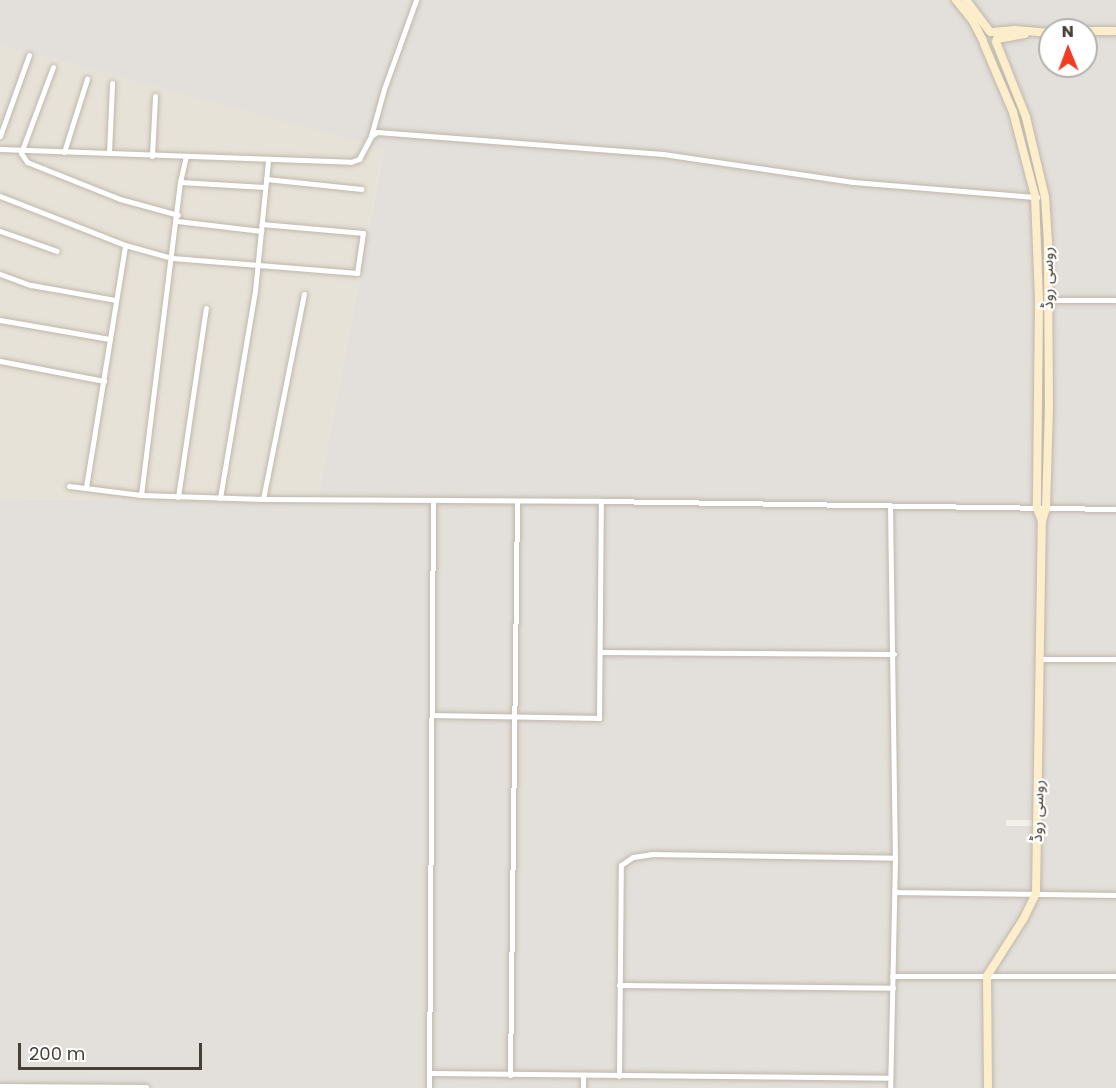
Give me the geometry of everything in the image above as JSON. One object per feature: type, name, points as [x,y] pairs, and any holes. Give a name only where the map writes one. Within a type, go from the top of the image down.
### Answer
[{"type":"main road","name":"روسی روڈ","points":[[956,0],[973,21],[1013,112],[1035,196],[1039,290],[1037,508],[1042,521]]},
{"type":"main road","name":"روسی روڈ","points":[[966,0],[994,36],[1026,117],[1045,197],[1048,300],[1046,508],[1042,521],[1036,893],[1024,918],[987,976]]},
{"type":"main road","points":[[1098,31],[1116,31]]},
{"type":"main road","points":[[994,36],[992,46],[984,43],[985,34],[994,36],[1038,34]]},
{"type":"main road","points":[[987,976],[988,1088]]},
{"type":"street","points":[[0,149],[351,162],[359,159],[371,136],[384,89],[416,0]]},
{"type":"street","points":[[0,136],[29,55]]},
{"type":"street","points":[[53,67],[21,153],[27,162],[120,199],[177,218],[261,231]]},
{"type":"street","points":[[64,152],[87,79]]},
{"type":"street","points":[[109,153],[112,83]]},
{"type":"street","points":[[152,156],[155,96]]},
{"type":"street","points":[[371,136],[377,132],[663,154],[853,182],[1045,197]]},
{"type":"street","points":[[141,495],[180,182],[186,157]]},
{"type":"street","points":[[220,498],[258,265],[268,160]]},
{"type":"street","points":[[266,179],[361,189]]},
{"type":"street","points":[[180,182],[264,187]]},
{"type":"street","points":[[0,196],[125,245],[172,258],[357,273],[363,233],[261,224]]},
{"type":"street","points":[[0,231],[57,251]]},
{"type":"street","points":[[86,487],[125,245]]},
{"type":"street","points":[[0,274],[31,285],[115,300]]},
{"type":"street","points":[[263,499],[304,294]]},
{"type":"street","points":[[1048,300],[1116,300]]},
{"type":"street","points":[[178,497],[206,308]]},
{"type":"street","points":[[0,320],[109,339]]},
{"type":"street","points":[[0,361],[104,381]]},
{"type":"street","points":[[69,486],[141,495],[263,499],[434,502],[601,501],[1116,509]]},
{"type":"street","points":[[432,715],[599,718],[601,501]]},
{"type":"street","points":[[429,1088],[434,502]]},
{"type":"street","points":[[510,1075],[517,717],[517,502]]},
{"type":"street","points":[[890,505],[894,654],[895,858],[890,1088]]},
{"type":"street","points":[[600,652],[894,654]]},
{"type":"street","points":[[1040,659],[1116,659]]},
{"type":"street","points":[[619,1076],[621,865],[633,857],[651,854],[895,858]]},
{"type":"street","points":[[895,892],[1116,895]]},
{"type":"street","points":[[892,976],[1116,976]]},
{"type":"street","points":[[619,985],[893,988]]},
{"type":"street","points":[[430,1073],[890,1078]]},
{"type":"street","points":[[583,1075],[583,1088]]},
{"type":"street","points":[[0,1086],[146,1087]]},
{"type":"shaded area","points":[[0,0],[1116,0],[1116,1088],[0,1088],[0,499],[317,502],[384,148],[0,45]],"holes":[[[1006,820],[1032,820],[1033,826],[1006,826]]]},
{"type":"shaded area","points":[[0,45],[384,147],[317,502],[0,499]]}]
